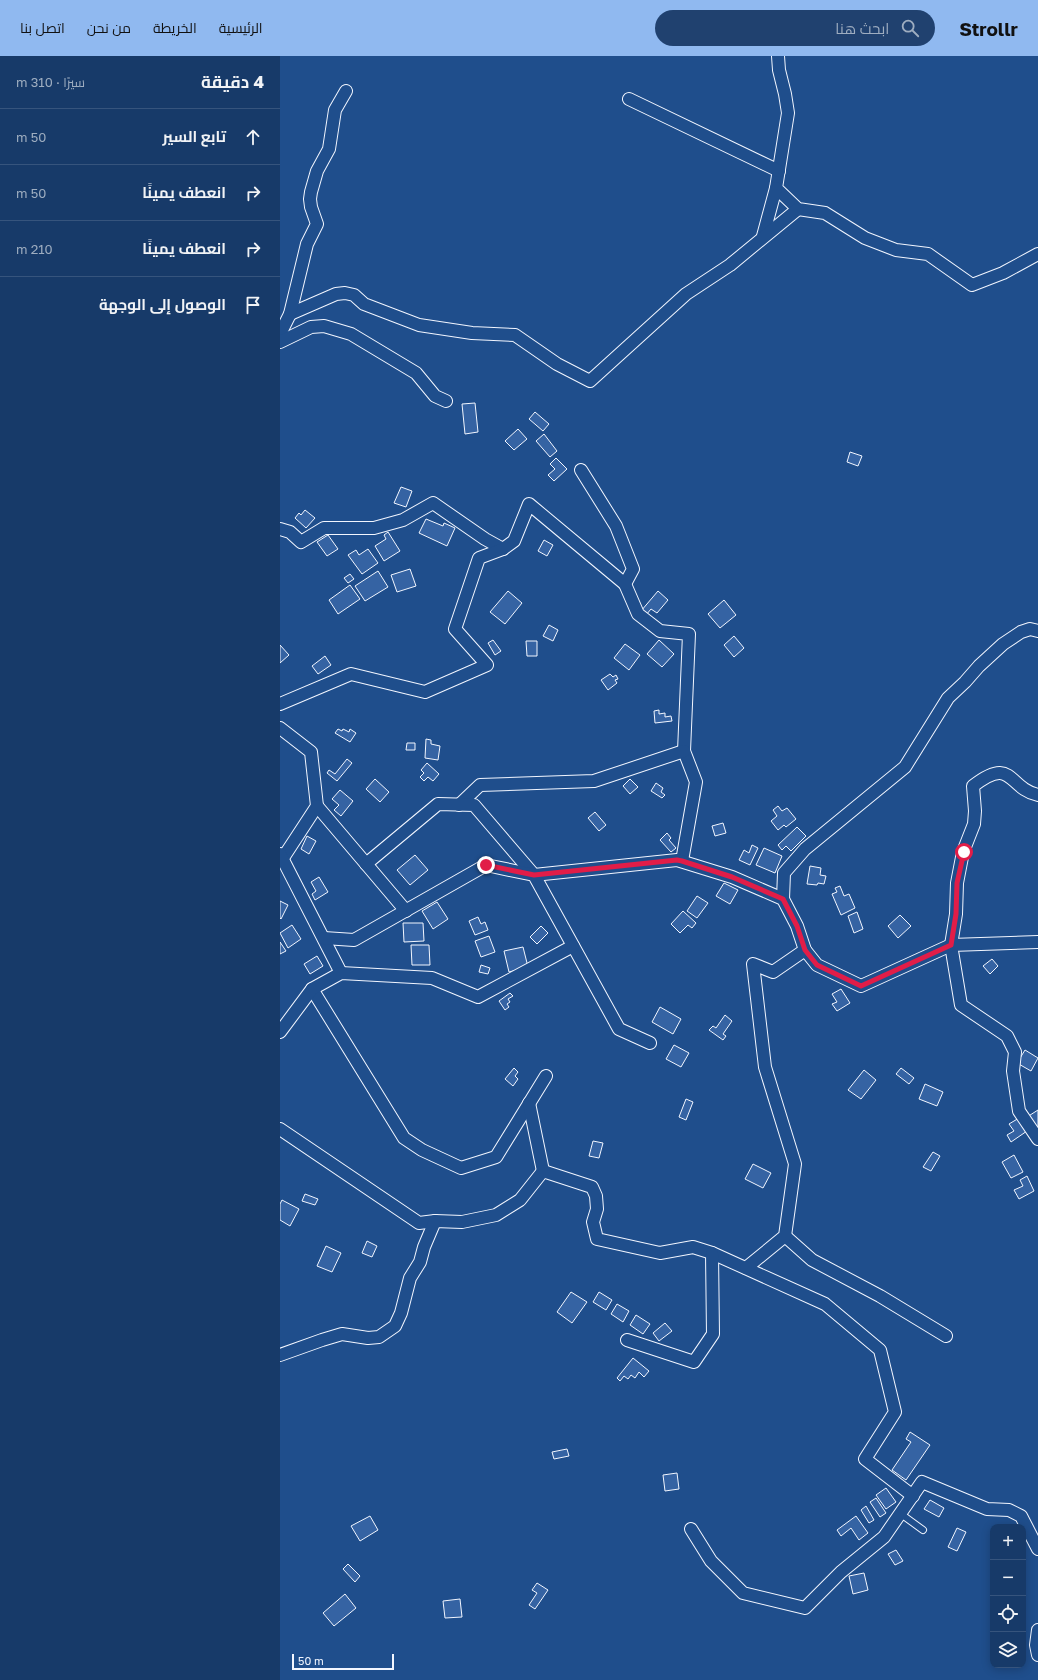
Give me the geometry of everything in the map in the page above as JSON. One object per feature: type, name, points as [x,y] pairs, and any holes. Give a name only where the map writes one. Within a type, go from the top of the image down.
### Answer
[{"type":"street","points":[[763,236],[776,188],[788,113],[779,70],[778,56]]},
{"type":"street","points":[[280,334],[290,314],[307,244],[317,224],[311,207],[311,192],[317,170],[329,149],[335,110],[346,91]]},
{"type":"street","points":[[629,99],[779,171]]},
{"type":"street","points":[[776,188],[798,208],[826,213],[865,238],[896,250],[928,254],[972,286],[1003,273],[1038,254]]},
{"type":"street","points":[[290,314],[336,294],[354,295],[364,304],[418,325],[472,332],[515,335],[557,364],[590,381],[686,294],[730,265],[798,208]]},
{"type":"street","points":[[280,342],[311,327],[324,326],[351,334],[416,373],[435,396],[446,401]]},
{"type":"street","points":[[581,470],[616,526],[633,569],[625,584]]},
{"type":"street","points":[[280,529],[290,532],[301,542],[324,528],[374,528],[403,520],[433,503],[485,539],[503,549]]},
{"type":"street","points":[[280,704],[351,674],[425,692],[487,665],[455,629],[479,558],[503,549],[514,541],[529,504],[625,584],[638,614],[660,631],[689,634],[684,751],[696,782],[682,861]]},
{"type":"street","points":[[1038,631],[1030,629],[1021,632],[1003,644],[948,698],[904,767],[805,849],[784,873],[783,899],[797,926],[805,950],[817,965],[861,986],[951,945],[1038,942]]},
{"type":"street","points":[[280,728],[311,752],[317,806],[406,911]]},
{"type":"street","points":[[459,805],[480,784],[594,781],[684,751]]},
{"type":"street","points":[[1038,795],[1029,793],[1008,775],[1000,773],[991,774],[973,786],[975,811],[974,824],[964,852],[957,883],[956,914],[951,945],[961,1005],[1007,1036],[1015,1052],[1013,1071],[1020,1111],[1038,1139]]},
{"type":"street","points":[[366,864],[438,804],[474,805],[534,875],[619,1029],[650,1043]]},
{"type":"street","points":[[317,806],[282,856],[341,973]]},
{"type":"street","points":[[324,938],[354,940],[486,865],[534,875],[677,860],[732,877],[783,899]]},
{"type":"street","points":[[280,1032],[312,989],[341,973],[432,978],[478,997],[573,946]]},
{"type":"street","points":[[746,1268],[786,1236],[795,1164],[765,1068],[753,964],[773,972],[805,950]]},
{"type":"street","points":[[312,989],[404,1138],[422,1150],[461,1168],[496,1157],[546,1076]]},
{"type":"street","points":[[529,1103],[543,1171]]},
{"type":"street","points":[[280,1129],[418,1223],[435,1221],[462,1222],[496,1215],[520,1200],[543,1171]]},
{"type":"street","points":[[543,1171],[592,1187],[596,1196],[597,1209],[593,1222],[597,1240],[660,1253],[693,1247],[712,1253],[825,1304],[880,1350],[895,1412],[865,1459],[913,1496]]},
{"type":"street","points":[[280,1355],[342,1334],[368,1338],[379,1337],[394,1326],[400,1313],[410,1278],[420,1262],[424,1247],[435,1221]]},
{"type":"street","points":[[786,1236],[812,1260],[880,1296],[946,1336]]},
{"type":"street","points":[[627,1340],[694,1362],[713,1334],[712,1253]]},
{"type":"street","points":[[691,1529],[711,1561],[743,1593],[805,1608],[841,1572],[884,1537],[922,1482],[986,1509],[1008,1510],[1021,1516],[1038,1548]]},
{"type":"street","points":[[1038,1630],[1036,1645],[1038,1655]]},
{"type":"lane","points":[[900,1514],[923,1530]]},
{"type":"building","points":[[475,403],[478,432],[465,434],[462,404]]},
{"type":"building","points":[[535,412],[549,424],[543,431],[529,419]]},
{"type":"building","points":[[518,429],[527,439],[514,450],[505,441]]},
{"type":"building","points":[[544,434],[557,451],[550,457],[536,441]]},
{"type":"building","points":[[850,452],[862,456],[858,466],[847,462]]},
{"type":"building","points":[[556,458],[567,469],[554,481],[548,475],[555,469],[550,464]]},
{"type":"building","points":[[401,487],[412,491],[406,507],[394,503]]},
{"type":"building","points":[[305,510],[315,518],[306,528],[295,518],[299,513],[301,515]]},
{"type":"building","points":[[426,519],[443,526],[444,523],[455,528],[447,546],[419,533]]},
{"type":"building","points":[[388,532],[400,551],[384,561],[375,546],[386,539],[384,535]]},
{"type":"building","points":[[328,535],[338,549],[327,556],[317,542]]},
{"type":"building","points":[[544,540],[553,545],[547,556],[538,551]]},
{"type":"building","points":[[368,549],[378,563],[362,574],[348,555],[356,550],[359,555]]},
{"type":"building","points":[[410,569],[416,586],[397,592],[391,575]]},
{"type":"building","points":[[378,571],[388,587],[365,601],[355,586]]},
{"type":"building","points":[[350,574],[354,579],[348,583],[344,578]]},
{"type":"building","points":[[350,585],[360,599],[338,614],[329,600]]},
{"type":"building","points":[[508,591],[522,603],[505,624],[490,612]]},
{"type":"building","points":[[658,591],[668,600],[657,613],[651,609],[646,615],[641,611]]},
{"type":"building","points":[[724,600],[736,615],[720,628],[708,614]]},
{"type":"building","points":[[549,625],[558,630],[553,641],[543,636]]},
{"type":"building","points":[[734,636],[744,648],[734,657],[724,645]]},
{"type":"building","points":[[493,640],[501,651],[495,655],[488,643]]},
{"type":"building","points":[[659,640],[674,654],[662,667],[647,654]]},
{"type":"building","points":[[526,641],[537,641],[537,656],[527,656]]},
{"type":"building","points":[[625,644],[640,655],[629,670],[614,658]]},
{"type":"building","points":[[280,645],[289,655],[280,663]]},
{"type":"building","points":[[325,656],[331,665],[318,674],[312,666]]},
{"type":"building","points":[[610,674],[613,677],[616,675],[618,679],[615,680],[617,683],[608,690],[601,680]]},
{"type":"building","points":[[659,710],[659,714],[665,713],[665,717],[671,716],[672,721],[655,723],[654,711]]},
{"type":"building","points":[[338,729],[342,731],[343,729],[349,732],[350,729],[356,733],[350,742],[335,733]]},
{"type":"building","points":[[426,739],[431,740],[431,744],[440,746],[438,760],[425,758]]},
{"type":"building","points":[[407,743],[415,743],[415,750],[406,750]]},
{"type":"building","points":[[347,759],[352,763],[337,781],[327,773],[329,770],[335,774]]},
{"type":"building","points":[[427,763],[439,774],[433,781],[428,777],[424,781],[420,777],[424,773],[421,770]]},
{"type":"building","points":[[375,779],[389,792],[380,802],[366,789]]},
{"type":"building","points":[[630,779],[638,787],[630,794],[623,786]]},
{"type":"building","points":[[656,783],[663,788],[661,792],[665,795],[662,798],[651,791]]},
{"type":"building","points":[[340,790],[353,801],[341,816],[334,810],[339,805],[332,799]]},
{"type":"building","points":[[778,806],[782,811],[787,808],[796,819],[786,827],[784,825],[778,830],[771,821],[777,816],[773,810]]},
{"type":"building","points":[[595,812],[606,825],[599,831],[588,818]]},
{"type":"building","points":[[723,823],[726,833],[715,836],[712,826]]},
{"type":"building","points":[[797,827],[806,836],[791,851],[786,846],[782,850],[778,845]]},
{"type":"building","points":[[667,833],[671,838],[669,840],[676,848],[671,852],[660,840]]},
{"type":"building","points":[[307,836],[316,841],[309,854],[301,849]]},
{"type":"building","points":[[752,845],[758,848],[750,865],[739,860],[744,850],[749,853]]},
{"type":"building","points":[[764,848],[782,856],[775,873],[756,865]]},
{"type":"building","points":[[415,855],[428,870],[410,885],[397,870]]},
{"type":"building","points":[[810,866],[821,868],[820,875],[826,876],[824,884],[807,884]]},
{"type":"building","points":[[319,877],[328,892],[315,900],[312,894],[316,891],[311,882]]},
{"type":"building","points":[[724,883],[738,890],[730,904],[716,896]]},
{"type":"building","points":[[840,886],[844,896],[849,894],[855,908],[841,915],[832,894],[837,892],[835,888]]},
{"type":"building","points":[[697,896],[708,903],[697,918],[687,911]]},
{"type":"building","points":[[280,901],[288,905],[281,919],[280,918]]},
{"type":"building","points":[[437,902],[448,919],[433,929],[422,911]]},
{"type":"building","points":[[683,911],[696,923],[692,928],[688,925],[680,933],[671,924]]},
{"type":"building","points":[[857,912],[863,929],[854,933],[848,916]]},
{"type":"building","points":[[900,915],[911,926],[898,938],[888,926]]},
{"type":"building","points":[[478,917],[481,924],[485,922],[488,930],[475,935],[469,921]]},
{"type":"building","points":[[403,923],[423,923],[424,941],[404,942]]},
{"type":"building","points":[[292,925],[301,939],[288,948],[280,933]]},
{"type":"building","points":[[541,926],[548,933],[537,944],[530,937]]},
{"type":"building","points":[[489,936],[495,952],[481,957],[475,941]]},
{"type":"building","points":[[280,942],[286,951],[280,954]]},
{"type":"building","points":[[411,945],[429,945],[430,965],[412,965]]},
{"type":"building","points":[[523,947],[528,967],[509,972],[504,951]]},
{"type":"building","points":[[317,956],[323,966],[310,974],[304,964]]},
{"type":"building","points":[[992,959],[998,966],[990,974],[983,966]]},
{"type":"building","points":[[481,965],[490,968],[488,974],[479,972]]},
{"type":"building","points":[[841,989],[850,1003],[837,1011],[832,1004],[837,1002],[832,994]]},
{"type":"building","points":[[510,993],[513,996],[508,999],[510,1002],[507,1004],[509,1007],[505,1010],[499,1001]]},
{"type":"building","points":[[660,1007],[681,1019],[673,1034],[652,1022]]},
{"type":"building","points":[[725,1015],[732,1021],[723,1034],[726,1036],[723,1040],[709,1030],[713,1026],[716,1028]]},
{"type":"building","points":[[674,1045],[689,1053],[681,1067],[666,1059]]},
{"type":"building","points":[[1025,1050],[1038,1058],[1031,1071],[1017,1063]]},
{"type":"building","points":[[514,1068],[518,1072],[515,1076],[518,1079],[513,1086],[505,1079]]},
{"type":"building","points":[[901,1068],[914,1078],[909,1084],[896,1074]]},
{"type":"building","points":[[864,1070],[876,1080],[861,1099],[848,1090]]},
{"type":"building","points":[[925,1084],[943,1092],[937,1106],[919,1099]]},
{"type":"building","points":[[686,1099],[693,1102],[686,1120],[679,1117]]},
{"type":"building","points":[[1038,1110],[1038,1126],[1034,1129],[1027,1117]]},
{"type":"building","points":[[1019,1118],[1027,1131],[1011,1142],[1007,1135],[1014,1131],[1009,1124]]},
{"type":"building","points":[[593,1141],[603,1143],[599,1158],[589,1156]]},
{"type":"building","points":[[933,1152],[940,1156],[931,1171],[923,1167]]},
{"type":"building","points":[[1014,1155],[1023,1172],[1011,1178],[1002,1162]]},
{"type":"building","points":[[753,1164],[771,1173],[763,1188],[745,1179]]},
{"type":"building","points":[[1027,1176],[1034,1191],[1019,1199],[1014,1190],[1023,1186],[1020,1180]]},
{"type":"building","points":[[305,1194],[318,1199],[315,1205],[302,1201]]},
{"type":"building","points":[[282,1200],[299,1209],[290,1226],[280,1220],[280,1204]]},
{"type":"building","points":[[367,1241],[377,1246],[372,1257],[362,1253]]},
{"type":"building","points":[[326,1246],[341,1253],[332,1272],[317,1266]]},
{"type":"building","points":[[571,1292],[587,1302],[572,1323],[557,1312]]},
{"type":"building","points":[[599,1292],[612,1300],[606,1310],[593,1302]]},
{"type":"building","points":[[617,1304],[629,1311],[623,1322],[611,1314]]},
{"type":"building","points":[[636,1315],[650,1324],[643,1334],[630,1325]]},
{"type":"building","points":[[665,1323],[672,1331],[659,1341],[653,1333]]},
{"type":"building","points":[[633,1358],[649,1371],[644,1377],[639,1372],[635,1378],[631,1375],[628,1379],[624,1376],[620,1381],[617,1378]]},
{"type":"building","points":[[910,1432],[930,1445],[906,1480],[892,1470],[911,1442],[906,1439]]},
{"type":"building","points":[[567,1449],[569,1456],[554,1459],[552,1452]]},
{"type":"building","points":[[677,1473],[679,1489],[665,1491],[663,1475]]},
{"type":"building","points":[[886,1488],[896,1502],[886,1509],[876,1495]]},
{"type":"building","points":[[876,1498],[886,1513],[880,1517],[870,1502]]},
{"type":"building","points":[[930,1500],[944,1508],[939,1517],[924,1509]]},
{"type":"building","points":[[866,1506],[874,1520],[869,1523],[861,1510]]},
{"type":"building","points":[[370,1516],[378,1530],[360,1541],[351,1526]]},
{"type":"building","points":[[856,1516],[868,1533],[859,1540],[851,1528],[841,1536],[837,1530]]},
{"type":"building","points":[[957,1528],[966,1532],[957,1551],[948,1547]]},
{"type":"building","points":[[896,1550],[903,1561],[895,1565],[888,1554]]},
{"type":"building","points":[[348,1564],[360,1576],[355,1582],[343,1569]]},
{"type":"building","points":[[864,1573],[868,1590],[853,1594],[849,1576]]},
{"type":"building","points":[[537,1583],[548,1590],[535,1609],[529,1605],[537,1593],[532,1590]]},
{"type":"building","points":[[345,1594],[356,1608],[334,1626],[323,1613]]},
{"type":"building","points":[[460,1599],[462,1617],[445,1618],[443,1601]]},
{"type":"route","points":[[486,865],[534,875],[677,860],[732,877],[783,899],[797,926],[805,950],[817,965],[861,986],[951,945],[956,914],[957,883],[964,852]]}]
